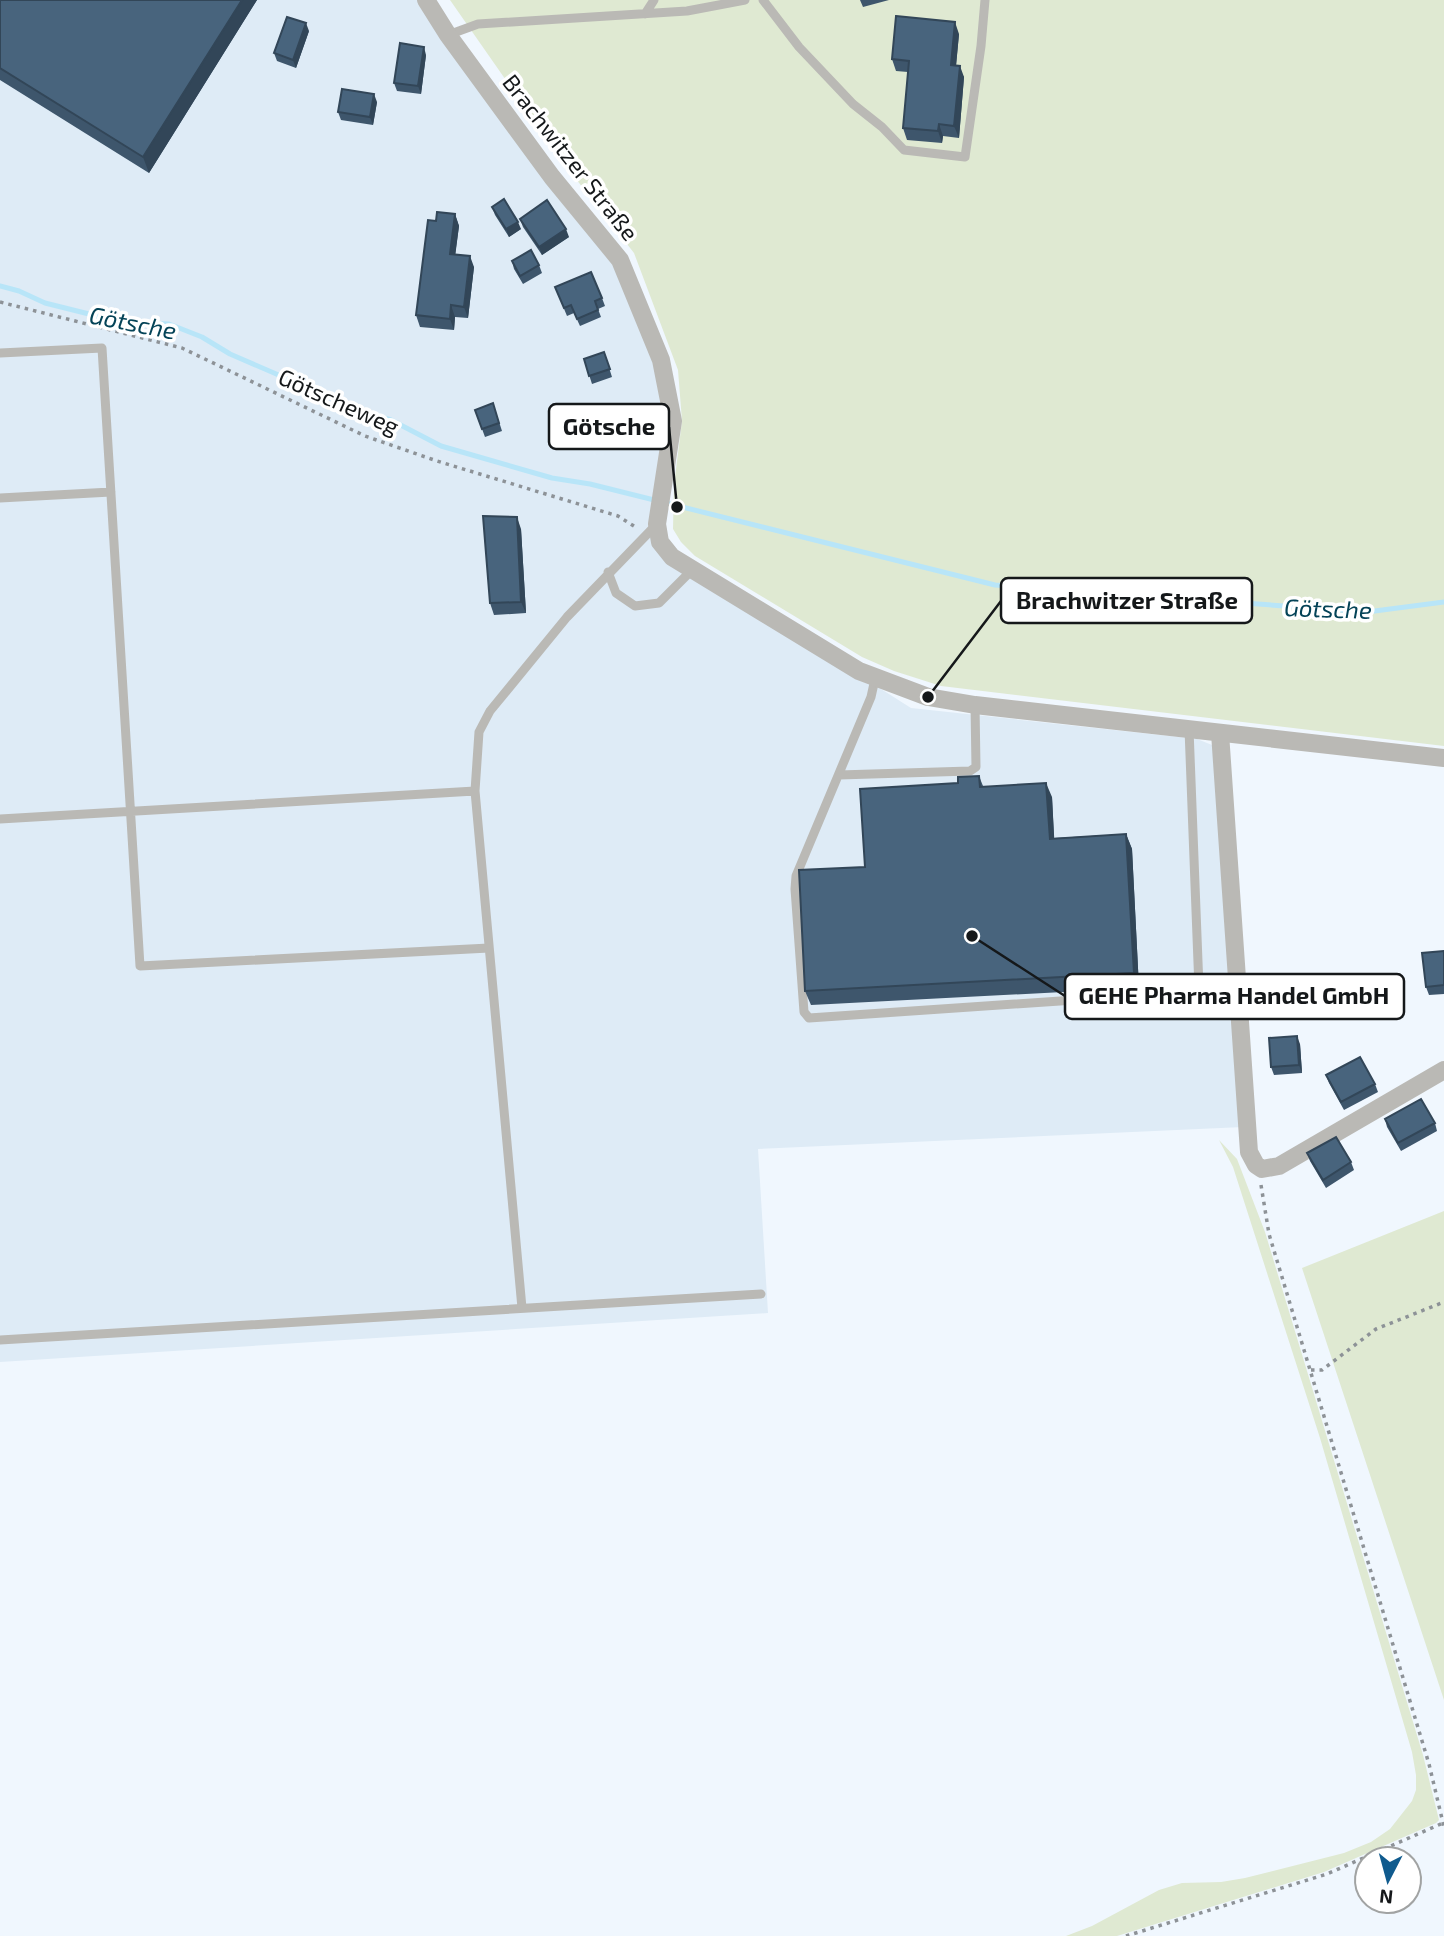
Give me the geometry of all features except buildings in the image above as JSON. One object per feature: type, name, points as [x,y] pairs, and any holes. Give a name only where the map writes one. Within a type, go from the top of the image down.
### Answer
[{"type":"street","name":"Brachwitzer Straße","points":[[426,0],[448,35],[552,177],[620,260],[661,360],[673,421],[664,482],[652,529]]},
{"type":"street","points":[[652,529],[672,557],[692,570],[875,679],[928,697],[975,705],[1444,758]]},
{"type":"street","points":[[1220,733],[1249,1152],[1256,1165],[1262,1169],[1279,1166],[1444,1070]]},
{"type":"lane","points":[[645,14],[654,0]]},
{"type":"lane","points":[[448,35],[478,24],[687,11],[745,0]]},
{"type":"lane","points":[[763,0],[799,47],[853,104],[904,150],[965,157],[982,46],[985,0]]},
{"type":"lane","points":[[0,353],[102,348],[140,967],[489,948]]},
{"type":"lane","points":[[0,498],[111,492]]},
{"type":"lane","points":[[522,1308],[475,791],[479,732],[490,711],[567,617],[652,529]]},
{"type":"lane","points":[[608,572],[616,593],[635,606],[659,603],[692,570]]},
{"type":"lane","points":[[875,679],[871,697],[796,876],[794,889],[804,1012],[809,1018],[1193,992],[1199,988],[1189,729]]},
{"type":"lane","points":[[839,775],[970,771],[976,767],[975,705]]},
{"type":"lane","points":[[0,819],[475,791]]},
{"type":"lane","points":[[0,1340],[761,1294]]},
{"type":"path","name":"Götscheweg","points":[[0,302],[182,348],[365,436],[652,529]]},
{"type":"path","points":[[1126,1936],[1326,1874],[1443,1825],[1430,1764],[1269,1234],[1261,1193],[1262,1169]]},
{"type":"path","points":[[1310,1370],[1322,1370],[1376,1329],[1444,1302]]},
{"type":"shaded area","points":[[0,0],[426,0],[620,260],[673,421],[657,524],[672,557],[911,708],[1197,739],[1217,747],[1243,1127],[758,1149],[768,1313],[0,1362]]},
{"type":"green space","points":[[450,0],[1444,0],[1444,746],[941,686],[894,671],[862,657],[695,556],[673,529],[674,485],[682,421],[678,370],[634,253],[565,165]]},
{"type":"green space","points":[[1219,1140],[1237,1159],[1265,1232],[1423,1755],[1439,1820],[1386,1845],[1364,1845],[1390,1829],[1412,1801],[1416,1790],[1416,1775],[1412,1752],[1320,1438],[1233,1167]]},
{"type":"green space","points":[[1444,1211],[1444,1700],[1302,1268]]},
{"type":"green space","points":[[1353,1849],[1353,1859],[1324,1872],[1117,1936],[1066,1936],[1092,1926],[1159,1890],[1182,1883],[1245,1878]]},
{"type":"waterway","name":"Götsche","points":[[0,286],[45,303],[121,322],[169,324],[202,337],[230,354],[362,411],[391,420],[441,446],[552,478],[590,484],[995,585],[1367,612],[1444,602]]},
{"type":"place","name":"Götsche","points":[[677,507]]},
{"type":"place","name":"Brachwitzer Straße","points":[[928,697]]},
{"type":"place","name":"GEHE Pharma Handel GmbH","points":[[972,936]]}]
